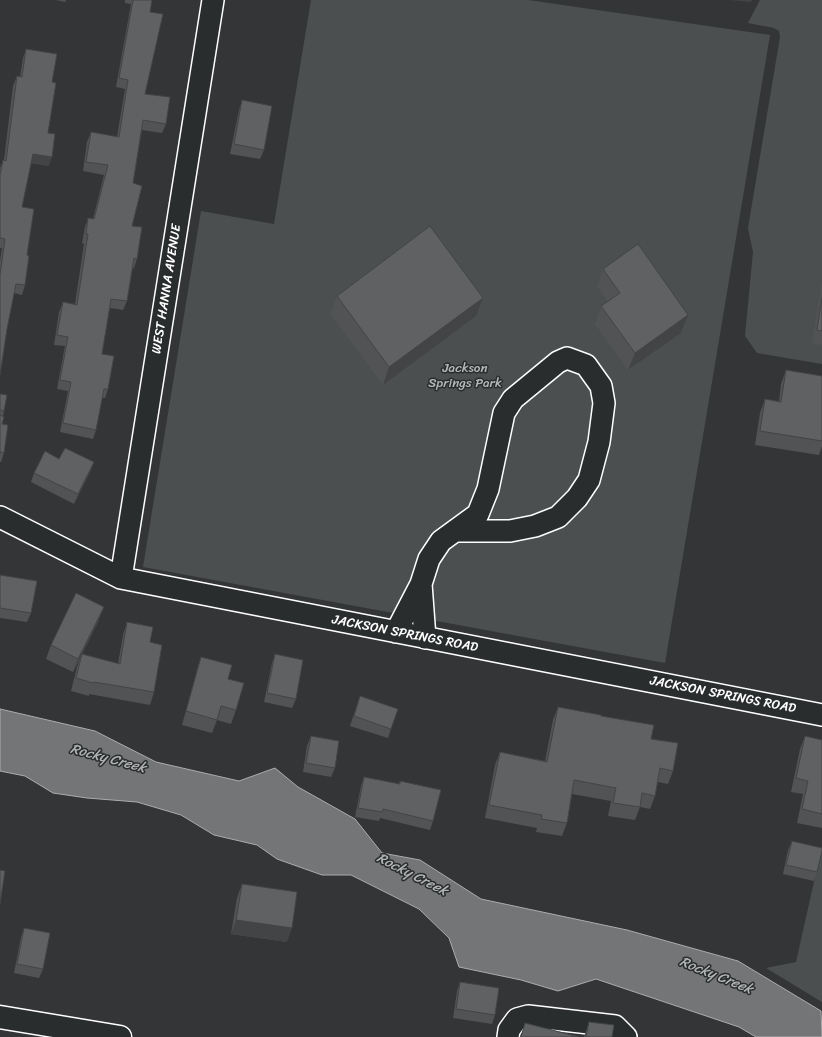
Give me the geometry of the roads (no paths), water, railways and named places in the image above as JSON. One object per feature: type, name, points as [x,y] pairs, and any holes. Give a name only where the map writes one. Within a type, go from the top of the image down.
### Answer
[{"type":"main road","points":[[0,1017],[120,1037]]},
{"type":"street","name":"WEST HANNA AVENUE","points":[[121,578],[213,0]]},
{"type":"street","points":[[396,632],[421,584],[429,559],[441,541],[456,532],[478,514],[488,490],[504,413],[512,399],[558,362],[567,358],[586,365],[601,386],[604,403],[599,442],[589,480],[578,498],[558,517],[535,526],[510,531],[456,532]]},
{"type":"street","name":"JACKSON SPRINGS ROAD","points":[[0,518],[121,578],[822,715]]},
{"type":"street","points":[[421,584],[425,638]]},
{"type":"street","points":[[508,1037],[509,1030],[517,1019],[528,1016],[615,1026],[626,1037]]},
{"type":"water","name":"Rocky Creek","points":[[0,709],[95,731],[156,762],[239,781],[275,768],[298,787],[355,819],[382,853],[420,860],[481,899],[627,930],[738,961],[821,1011],[822,1037],[756,1037],[739,1027],[596,979],[558,991],[521,980],[459,967],[449,938],[419,909],[351,875],[322,875],[277,859],[257,845],[214,835],[181,815],[137,802],[87,798],[53,793],[25,776],[0,771]]},
{"type":"park label","name":"Jackson Springs Park","points":[[465,376]]}]
